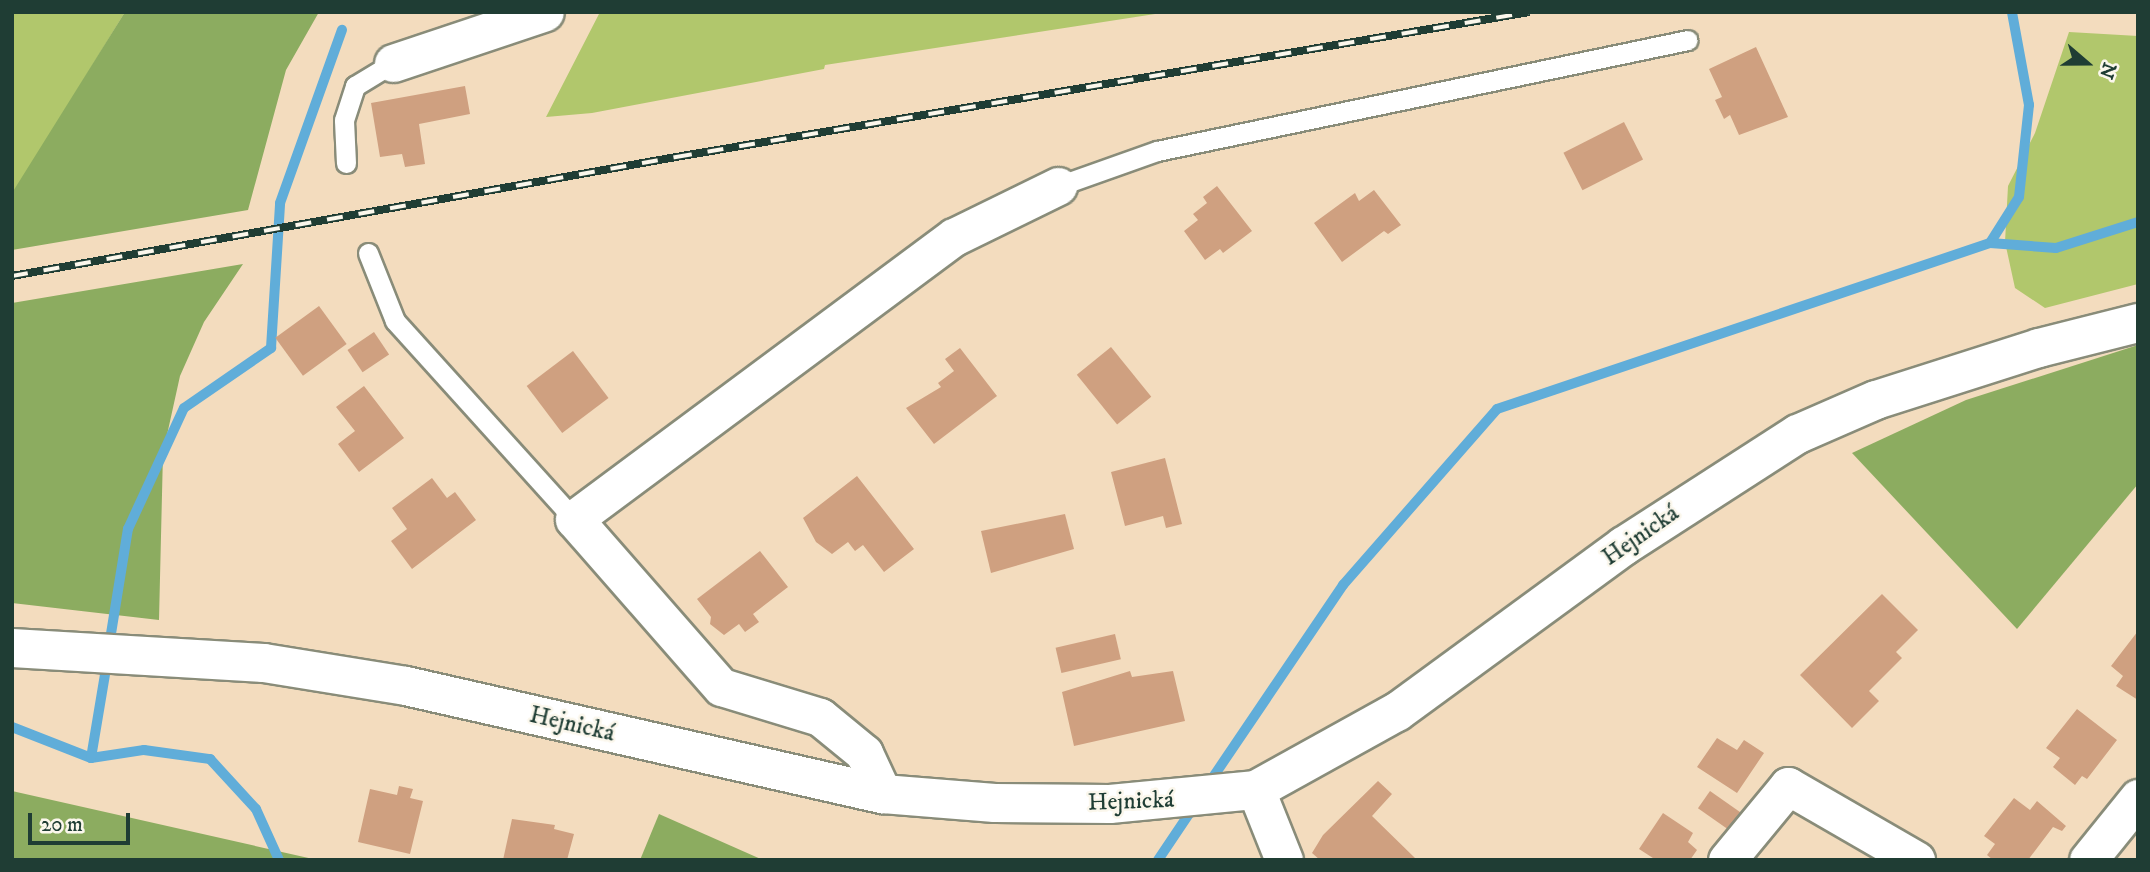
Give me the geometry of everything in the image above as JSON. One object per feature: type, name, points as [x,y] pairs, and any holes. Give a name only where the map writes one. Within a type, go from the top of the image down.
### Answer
[{"type":"main road","name":"Hejnická","points":[[12,648],[264,663],[407,686],[883,794],[995,803],[1110,804],[1256,790],[1397,712],[1624,546],[1798,434],[1876,400],[2039,348],[2138,323]]},
{"type":"street","points":[[393,63],[545,12]]},
{"type":"street","points":[[883,794],[864,753],[820,717],[721,687],[574,519],[954,237],[1058,186]]},
{"type":"street","points":[[1727,860],[1788,786],[1916,860]]},
{"type":"street","points":[[1256,790],[1284,860]]},
{"type":"street","points":[[2088,860],[2138,798]]},
{"type":"lane","points":[[1058,186],[1157,151],[1688,40]]},
{"type":"lane","points":[[346,163],[344,120],[355,86],[393,63]]},
{"type":"lane","points":[[368,253],[395,321],[574,519]]},
{"type":"green space","points":[[12,12],[125,12],[14,193],[12,193]]},
{"type":"green space","points":[[125,12],[319,12],[286,70],[248,210],[12,250],[12,193]]},
{"type":"green space","points":[[600,12],[1168,12],[825,65],[824,69],[592,113],[546,117]]},
{"type":"green space","points":[[2069,32],[2138,36],[2138,284],[2045,308],[2015,288],[2005,242],[2008,186],[2035,133]]},
{"type":"green space","points":[[243,264],[204,322],[180,376],[163,453],[159,620],[12,603],[12,303]]},
{"type":"green space","points":[[2138,345],[2138,484],[2017,629],[1852,453],[1966,400]]},
{"type":"green space","points":[[12,791],[313,859],[314,860],[12,860]]},
{"type":"green space","points":[[659,814],[763,860],[640,860]]},
{"type":"building","points":[[1756,47],[1788,117],[1739,135],[1730,115],[1724,119],[1715,100],[1722,97],[1709,69]]},
{"type":"building","points":[[465,86],[470,114],[419,124],[425,164],[405,167],[402,154],[380,157],[371,103]]},
{"type":"building","points":[[1624,122],[1643,159],[1582,190],[1563,153]]},
{"type":"building","points":[[1217,186],[1252,231],[1223,253],[1220,249],[1205,260],[1184,231],[1198,220],[1193,214],[1207,203],[1203,197]]},
{"type":"building","points":[[1374,190],[1401,225],[1388,234],[1384,231],[1342,262],[1314,223],[1355,193],[1359,201]]},
{"type":"building","points":[[319,306],[347,344],[303,376],[275,338]]},
{"type":"building","points":[[374,332],[389,354],[363,372],[347,350]]},
{"type":"building","points":[[1111,347],[1151,397],[1117,424],[1077,375]]},
{"type":"building","points":[[960,348],[997,396],[934,444],[906,408],[941,387],[938,383],[954,371],[945,359]]},
{"type":"building","points":[[573,351],[609,398],[562,433],[527,386]]},
{"type":"building","points":[[364,386],[404,438],[359,472],[338,444],[355,431],[336,407]]},
{"type":"building","points":[[1165,458],[1182,524],[1166,528],[1163,516],[1125,526],[1111,472]]},
{"type":"building","points":[[857,476],[914,549],[884,572],[863,545],[855,551],[848,542],[832,554],[816,542],[803,518]]},
{"type":"building","points":[[432,478],[447,498],[455,492],[476,520],[412,569],[391,541],[407,529],[392,508]]},
{"type":"building","points":[[1065,514],[1074,549],[991,573],[981,531]]},
{"type":"building","points":[[760,551],[788,587],[753,614],[759,622],[745,632],[739,624],[724,635],[710,624],[711,617],[697,599]]},
{"type":"building","points":[[1882,594],[1918,630],[1896,652],[1902,658],[1869,691],[1879,701],[1852,728],[1800,675]]},
{"type":"building","points":[[2138,631],[2138,700],[2116,686],[2123,676],[2111,666]]},
{"type":"building","points":[[1115,634],[1121,659],[1061,673],[1056,648]]},
{"type":"building","points":[[1130,671],[1132,677],[1173,671],[1185,721],[1074,746],[1062,692]]},
{"type":"building","points":[[2077,709],[2117,740],[2087,779],[2082,776],[2075,785],[2053,767],[2060,758],[2046,748]]},
{"type":"building","points":[[1717,738],[1737,750],[1744,740],[1764,753],[1737,793],[1697,767]]},
{"type":"building","points":[[1378,781],[1392,794],[1372,816],[1415,858],[1320,860],[1312,853],[1323,835]]},
{"type":"building","points":[[399,786],[413,789],[410,798],[423,801],[410,854],[358,842],[370,789],[397,795]]},
{"type":"building","points":[[1710,791],[1740,812],[1728,829],[1698,808]]},
{"type":"building","points":[[2014,798],[2030,810],[2037,801],[2066,826],[2062,831],[2053,827],[2028,860],[1993,860],[1987,855],[1995,844],[1984,836]]},
{"type":"building","points":[[1663,813],[1693,833],[1688,842],[1697,850],[1690,860],[1656,860],[1639,849]]},
{"type":"building","points":[[512,819],[555,825],[554,829],[574,834],[567,860],[503,860]]},
{"type":"waterway","points":[[1990,243],[2019,197],[2029,105],[2012,12]]},
{"type":"waterway","points":[[109,646],[128,529],[184,408],[271,348],[280,203],[342,30]]},
{"type":"waterway","points":[[1207,786],[1343,585],[1497,409],[1990,243],[2056,248],[2138,222]]},
{"type":"waterway","points":[[91,758],[107,662]]},
{"type":"waterway","points":[[12,727],[91,758],[144,750],[210,759],[256,809],[279,860]]},
{"type":"waterway","points":[[1158,860],[1195,805]]},
{"type":"railway","points":[[12,276],[676,157],[1530,12]]}]
